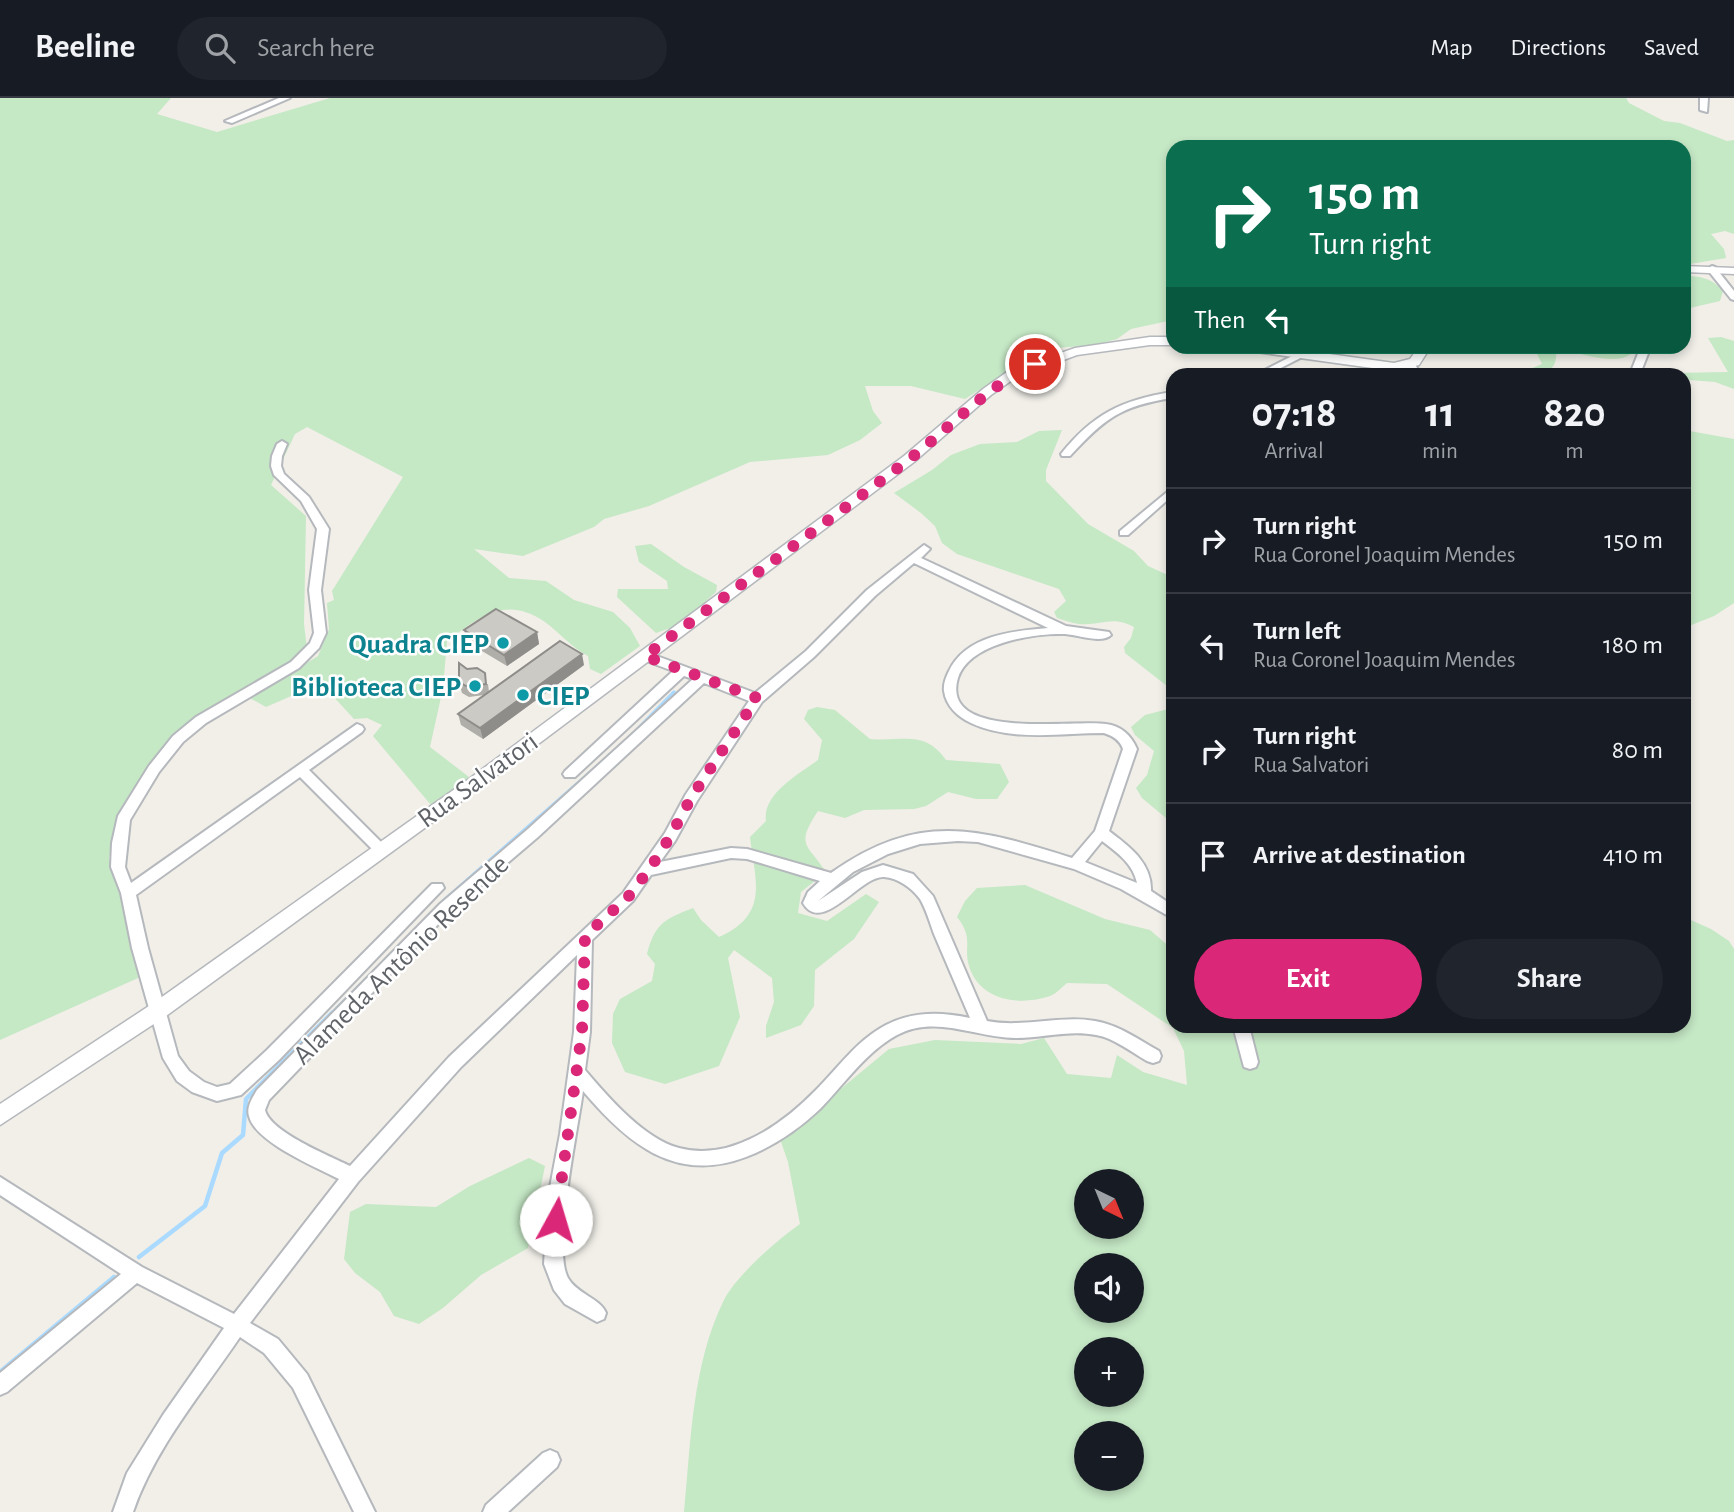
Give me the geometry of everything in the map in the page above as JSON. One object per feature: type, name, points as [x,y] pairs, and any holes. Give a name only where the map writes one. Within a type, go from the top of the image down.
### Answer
[{"type":"street","points":[[229,121],[286,98]]},
{"type":"street","points":[[1704,98],[1704,110]]},
{"type":"street","points":[[1691,269],[1734,271]]},
{"type":"street","points":[[1712,269],[1734,297]]},
{"type":"street","name":"Rua Salvatori","points":[[0,1116],[159,1010],[475,783],[909,459],[987,392],[1012,375],[1074,352],[1166,341]]},
{"type":"street","points":[[1274,368],[1303,354]]},
{"type":"street","points":[[1311,354],[1397,368]]},
{"type":"street","points":[[1066,454],[1102,416],[1122,405],[1166,396]]},
{"type":"street","name":"Alameda Antônio Resende","points":[[282,444],[276,466],[279,475],[304,499],[323,529],[315,590],[320,633],[307,655],[201,720],[178,739],[154,769],[123,820],[118,867],[128,893],[140,948],[171,1058],[183,1076],[198,1087],[217,1094],[225,1094],[251,1077],[437,888]]},
{"type":"street","points":[[1124,533],[1166,496]]},
{"type":"street","points":[[123,1512],[134,1480],[237,1325],[352,1175],[455,1062],[628,897],[649,870],[691,798],[757,698],[810,654],[871,593],[919,554],[1063,630]]},
{"type":"street","points":[[1075,864],[1101,833],[1130,749],[1127,740],[1119,732],[1105,728],[1015,728],[979,722],[960,712],[950,699],[948,683],[963,661],[985,644],[1012,636],[1063,630],[1105,635]]},
{"type":"street","points":[[645,656],[757,698]]},
{"type":"street","points":[[570,774],[682,670]]},
{"type":"street","name":"Alameda Antônio Resende","points":[[352,1175],[296,1147],[261,1123],[256,1115],[257,1105],[263,1095],[444,908],[533,833],[702,678]]},
{"type":"street","points":[[128,893],[302,771],[357,729]]},
{"type":"street","points":[[302,771],[382,849]]},
{"type":"street","points":[[1101,833],[1133,859],[1143,873],[1144,892]]},
{"type":"street","points":[[981,1026],[926,896],[908,878],[883,870],[867,876],[823,907],[810,903],[814,894],[852,863],[882,849],[944,834],[978,837],[1110,875],[1144,892],[1166,908]]},
{"type":"street","points":[[649,870],[730,853],[747,853],[833,879]]},
{"type":"street","points":[[585,936],[584,1008],[578,1073],[557,1198],[553,1264],[566,1291],[597,1313]]},
{"type":"street","points":[[578,1073],[596,1097],[652,1143],[679,1156],[703,1159],[758,1144],[784,1130],[813,1104],[864,1050],[890,1030],[910,1021],[939,1018],[1006,1031],[1096,1028],[1115,1034],[1153,1056]]},
{"type":"street","points":[[1243,1033],[1250,1062]]},
{"type":"street","points":[[0,1185],[136,1273],[237,1325],[271,1346],[300,1381],[365,1512]]},
{"type":"street","points":[[0,1385],[136,1273]]},
{"type":"street","points":[[493,1512],[550,1460]]},
{"type":"green space","points":[[0,98],[171,98],[157,114],[217,132],[330,98],[1626,98],[1629,103],[1664,121],[1680,123],[1727,141],[1734,140],[1734,234],[1725,231],[1711,234],[1724,249],[1726,258],[1691,264],[1691,140],[1166,140],[1166,321],[1131,329],[1117,339],[1095,345],[1043,349],[965,399],[911,386],[865,386],[873,411],[882,423],[860,440],[828,455],[750,462],[649,506],[604,519],[594,527],[523,556],[474,549],[509,578],[546,581],[574,600],[613,612],[630,628],[640,646],[601,674],[590,669],[588,656],[545,622],[517,610],[493,612],[447,641],[443,688],[430,747],[469,777],[431,805],[373,736],[382,725],[367,718],[354,719],[321,683],[266,707],[250,698],[318,656],[329,629],[327,603],[334,600],[332,591],[403,477],[307,427],[295,434],[271,485],[306,516],[304,624],[307,649],[298,658],[176,731],[146,771],[123,811],[109,857],[133,927],[138,978],[0,1040]]},
{"type":"green space","points":[[1691,276],[1715,283],[1723,291],[1720,301],[1691,308]]},
{"type":"green space","points":[[1721,337],[1734,341],[1734,389],[1715,382],[1691,380],[1691,373],[1728,372],[1708,338]]},
{"type":"green space","points":[[1537,354],[1557,354],[1551,368],[1533,368],[1542,364]]},
{"type":"green space","points":[[1581,354],[1631,354],[1622,358]]},
{"type":"green space","points":[[1062,430],[1046,470],[1046,481],[1088,524],[1134,551],[1148,566],[1166,574],[1166,685],[1125,653],[1124,647],[1131,638],[1134,627],[1113,621],[1079,624],[1057,618],[1054,612],[1066,601],[1059,589],[957,554],[942,543],[935,526],[894,493],[951,455],[980,444],[1017,442],[1039,431]]},
{"type":"green space","points":[[1691,431],[1734,439],[1734,603],[1714,616],[1691,625]]},
{"type":"green space","points":[[651,544],[684,567],[717,585],[716,592],[679,625],[656,633],[617,597],[618,589],[668,589],[667,581],[639,562],[635,546]]},
{"type":"green space","points":[[817,707],[835,710],[870,739],[912,739],[929,744],[946,760],[1000,764],[1009,782],[997,799],[976,799],[948,792],[926,806],[914,809],[864,810],[845,818],[818,811],[805,838],[809,849],[826,872],[801,892],[798,913],[827,921],[866,894],[879,902],[854,939],[815,970],[814,1006],[801,1025],[766,1038],[766,1026],[774,1002],[772,978],[734,950],[728,958],[740,1017],[719,1066],[665,1084],[625,1072],[612,1043],[613,1014],[620,999],[652,981],[655,964],[647,954],[654,935],[668,919],[693,908],[719,937],[746,918],[753,907],[756,882],[750,837],[766,821],[770,802],[783,786],[818,760],[822,740],[804,719],[808,710]]},
{"type":"green space","points":[[1166,710],[1166,818],[1142,798],[1136,788],[1147,775],[1154,751],[1135,735],[1131,727],[1145,715]]},
{"type":"green space","points":[[1025,885],[1105,919],[1150,930],[1166,944],[1166,1023],[1107,984],[1067,983],[1052,995],[1027,1000],[1003,998],[993,994],[983,988],[970,969],[966,931],[957,917],[965,901],[977,888]]},
{"type":"green space","points":[[1691,920],[1729,941],[1734,949],[1734,1512],[684,1512],[699,1377],[713,1325],[724,1300],[738,1280],[769,1249],[800,1224],[788,1162],[780,1139],[889,1049],[935,1040],[1021,1044],[1044,1038],[1067,1074],[1111,1078],[1117,1055],[1143,1072],[1187,1085],[1184,1051],[1175,1033],[1691,1033]]},
{"type":"green space","points":[[529,1158],[545,1166],[528,1248],[481,1275],[443,1308],[419,1324],[394,1316],[380,1292],[355,1273],[344,1259],[350,1212],[366,1204],[436,1207],[470,1186]]},
{"type":"building","points":[[496,609],[537,632],[504,655],[464,630]]},
{"type":"building","points":[[560,641],[582,654],[480,728],[458,714]]},
{"type":"building","points":[[459,663],[467,669],[477,668],[485,673],[486,684],[466,686],[459,682]]},
{"type":"waterway","points":[[629,738],[674,692]]},
{"type":"waterway","points":[[442,902],[602,762]]},
{"type":"waterway","points":[[139,1257],[205,1206],[222,1153],[243,1135],[246,1099],[393,952]]},
{"type":"waterway","points":[[0,1372],[114,1277]]},
{"type":"place","name":"Quadra CIEP","points":[[503,643]]},
{"type":"place","name":"Biblioteca CIEP","points":[[475,686]]},
{"type":"place","name":"CIEP","points":[[523,695]]},
{"type":"route","points":[[556,1220],[557,1198],[578,1073],[586,972],[585,936],[628,897],[649,870],[691,798],[757,698],[645,656],[909,459],[963,416],[987,392],[1035,364]]}]
